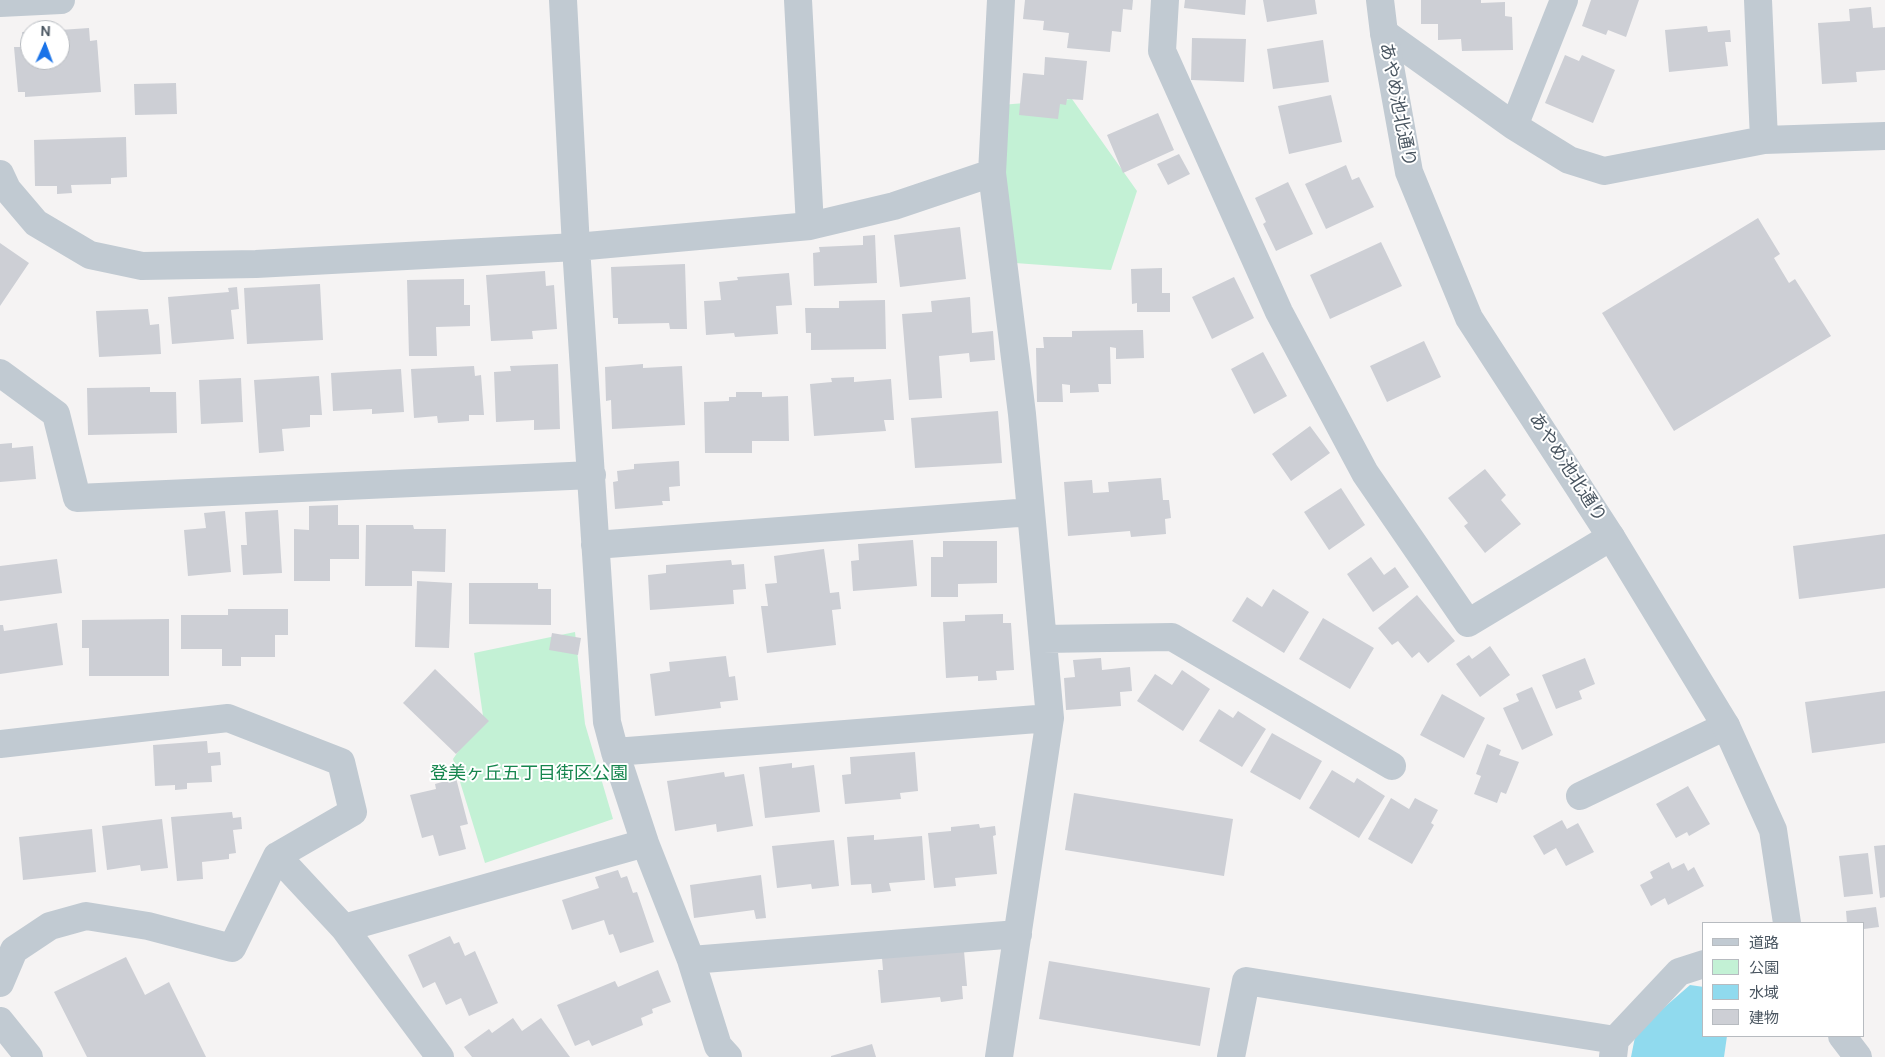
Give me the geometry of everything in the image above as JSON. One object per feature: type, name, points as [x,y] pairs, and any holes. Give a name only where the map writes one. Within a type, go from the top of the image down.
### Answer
[{"type":"street","points":[[0,3],[61,0]]},
{"type":"street","points":[[563,0],[576,247],[607,722],[645,843],[691,960],[718,1046],[728,1057]]},
{"type":"street","points":[[798,0],[810,226]]},
{"type":"street","points":[[999,1057],[1050,718],[1022,414],[992,173],[1001,0]]},
{"type":"street","points":[[1165,0],[1162,51],[1279,312],[1365,473],[1468,623],[1611,537]]},
{"type":"street","name":"あやめ池北通り","points":[[1380,0],[1384,33],[1409,172],[1469,318],[1611,537],[1726,726],[1772,830],[1787,922]]},
{"type":"street","points":[[1514,126],[1564,0]]},
{"type":"street","points":[[1758,0],[1764,140]]},
{"type":"street","points":[[1384,33],[1514,126],[1569,160],[1604,171],[1764,140],[1885,136]]},
{"type":"street","points":[[0,174],[7,189],[36,223],[90,255],[142,266],[256,264],[576,247],[810,226],[894,206],[992,173]]},
{"type":"street","points":[[0,373],[56,414],[77,498],[592,475]]},
{"type":"street","points":[[595,545],[1031,512]]},
{"type":"street","points":[[1043,639],[1172,637],[1392,766]]},
{"type":"street","points":[[0,744],[228,718],[341,762],[353,812],[277,856],[232,948],[148,926],[86,916],[50,926],[14,950],[0,983]]},
{"type":"street","points":[[615,752],[1050,718]]},
{"type":"street","points":[[1580,796],[1726,726]]},
{"type":"street","points":[[344,928],[645,843]]},
{"type":"street","points":[[277,856],[344,928],[440,1057]]},
{"type":"street","points":[[691,960],[1018,934]]},
{"type":"street","points":[[1231,1057],[1246,981],[1614,1048],[1679,972],[1702,965]]},
{"type":"street","points":[[0,1021],[29,1057]]},
{"type":"street","points":[[1843,1037],[1858,1057]]},
{"type":"green space","points":[[1072,99],[1137,191],[1111,270],[1015,263],[1002,171],[1001,105]]},
{"type":"green space","name":"登美ヶ丘五丁目街区公園","points":[[575,632],[585,724],[613,819],[485,863],[453,759],[483,716],[474,653]]},
{"type":"water","points":[[1690,985],[1702,987],[1702,1037],[1727,1037],[1724,1057],[1631,1057],[1636,1032]]},
{"type":"building","points":[[1025,0],[1133,0],[1132,10],[1123,9],[1121,32],[1112,31],[1110,52],[1067,48],[1069,33],[1043,30],[1044,21],[1023,19]]},
{"type":"building","points":[[1185,0],[1246,0],[1245,15],[1184,8]]},
{"type":"building","points":[[1263,0],[1315,0],[1317,14],[1267,22]]},
{"type":"building","points":[[1421,0],[1481,0],[1481,3],[1505,2],[1505,16],[1512,17],[1513,50],[1462,51],[1461,39],[1438,40],[1438,24],[1421,24]]},
{"type":"building","points":[[1591,0],[1639,0],[1626,37],[1608,30],[1606,35],[1582,26]]},
{"type":"building","points":[[1871,7],[1873,28],[1885,27],[1885,70],[1856,72],[1857,82],[1822,84],[1818,23],[1850,21],[1849,9]]},
{"type":"building","points":[[1707,26],[1708,32],[1730,30],[1731,42],[1725,42],[1728,66],[1669,72],[1665,30]]},
{"type":"building","points":[[89,28],[90,41],[97,40],[101,92],[25,97],[25,92],[18,92],[14,47],[20,47],[20,70],[70,70],[70,29]]},
{"type":"building","points":[[1192,38],[1246,39],[1244,82],[1191,80]]},
{"type":"building","points":[[1323,40],[1329,82],[1273,89],[1267,49]]},
{"type":"building","points":[[1565,55],[1579,61],[1582,55],[1615,70],[1593,123],[1545,103]]},
{"type":"building","points":[[1045,57],[1087,61],[1083,100],[1067,99],[1066,105],[1060,104],[1058,119],[1019,115],[1023,73],[1044,75]]},
{"type":"building","points":[[176,83],[177,114],[135,115],[134,84]]},
{"type":"building","points":[[1331,95],[1342,142],[1289,154],[1278,106]]},
{"type":"building","points":[[1158,113],[1174,150],[1123,173],[1107,135]]},
{"type":"building","points":[[126,137],[127,177],[111,178],[111,184],[71,185],[72,193],[57,194],[57,186],[35,186],[34,140]]},
{"type":"building","points":[[1179,154],[1190,174],[1168,185],[1157,164]]},
{"type":"building","points":[[1346,165],[1352,180],[1359,177],[1374,207],[1326,229],[1305,184]]},
{"type":"building","points":[[1288,182],[1313,234],[1276,251],[1263,224],[1266,222],[1255,198]]},
{"type":"building","points":[[1758,218],[1780,254],[1774,258],[1789,283],[1795,279],[1831,336],[1674,431],[1602,313]]},
{"type":"building","points":[[960,227],[966,279],[900,287],[894,235]]},
{"type":"building","points":[[875,235],[877,283],[814,286],[813,253],[820,252],[819,247],[863,245],[863,236]]},
{"type":"building","points":[[1381,242],[1402,286],[1330,319],[1310,275]]},
{"type":"building","points":[[0,243],[29,263],[0,306]]},
{"type":"building","points":[[685,264],[687,329],[670,329],[669,323],[618,324],[618,318],[613,318],[611,267]]},
{"type":"building","points":[[1162,268],[1162,293],[1170,293],[1170,312],[1137,312],[1137,303],[1132,304],[1131,269]]},
{"type":"building","points":[[545,271],[546,286],[554,285],[557,329],[532,331],[533,339],[491,341],[486,275]]},
{"type":"building","points":[[789,273],[792,305],[776,306],[778,334],[735,337],[734,333],[706,335],[704,301],[721,300],[719,282],[738,280],[737,277]]},
{"type":"building","points":[[1234,277],[1254,318],[1212,339],[1192,297]]},
{"type":"building","points":[[464,279],[464,305],[470,305],[470,326],[436,327],[437,356],[409,356],[407,280]]},
{"type":"building","points":[[320,284],[323,340],[247,344],[244,288]]},
{"type":"building","points":[[237,287],[239,309],[231,310],[234,339],[172,344],[168,297],[229,292],[228,288]]},
{"type":"building","points":[[970,297],[972,333],[993,331],[995,360],[970,362],[969,353],[939,356],[942,398],[909,400],[902,314],[932,312],[931,301]]},
{"type":"building","points":[[885,300],[886,349],[811,350],[811,333],[806,333],[805,308],[839,308],[839,301]]},
{"type":"building","points":[[148,309],[150,325],[159,324],[161,354],[99,357],[96,311]]},
{"type":"building","points":[[1143,330],[1144,358],[1116,359],[1116,348],[1110,347],[1111,384],[1098,384],[1099,392],[1070,393],[1070,385],[1062,384],[1063,402],[1037,402],[1036,348],[1044,348],[1043,337],[1072,337],[1072,331]]},
{"type":"building","points":[[1424,341],[1441,377],[1387,402],[1370,366]]},
{"type":"building","points":[[1263,352],[1287,396],[1254,414],[1231,369]]},
{"type":"building","points":[[558,364],[560,429],[534,430],[534,420],[496,422],[494,372],[511,371],[510,366]]},
{"type":"building","points":[[643,364],[643,368],[682,366],[685,425],[612,429],[611,400],[606,401],[605,367]]},
{"type":"building","points":[[474,366],[475,376],[481,375],[484,415],[469,415],[469,421],[438,423],[437,416],[414,418],[411,369]]},
{"type":"building","points":[[401,369],[404,412],[372,414],[372,409],[333,411],[331,373]]},
{"type":"building","points":[[319,376],[322,415],[310,415],[310,427],[282,429],[284,451],[259,453],[254,380]]},
{"type":"building","points":[[854,377],[854,382],[891,379],[894,420],[884,420],[886,431],[814,436],[810,384],[832,382],[831,378]]},
{"type":"building","points":[[241,378],[243,422],[201,424],[199,380]]},
{"type":"building","points":[[150,387],[150,392],[176,392],[177,433],[88,435],[87,388]]},
{"type":"building","points":[[736,392],[762,392],[762,397],[788,396],[789,441],[752,441],[752,453],[705,453],[704,402],[729,401],[729,397],[736,397]]},
{"type":"building","points":[[998,411],[1002,463],[915,468],[911,418]]},
{"type":"building","points":[[1310,426],[1330,453],[1291,481],[1272,454]]},
{"type":"building","points":[[12,443],[12,448],[33,446],[36,479],[0,482],[0,444]]},
{"type":"building","points":[[679,461],[680,486],[669,487],[670,501],[662,501],[663,505],[615,509],[613,482],[618,481],[617,471],[634,469],[634,464]]},
{"type":"building","points":[[1485,469],[1506,495],[1501,500],[1521,524],[1485,553],[1464,526],[1468,523],[1448,498]]},
{"type":"building","points":[[1161,478],[1163,500],[1169,500],[1171,518],[1165,519],[1166,534],[1131,537],[1130,531],[1068,536],[1064,482],[1092,480],[1093,493],[1109,492],[1108,482]]},
{"type":"building","points":[[1341,488],[1365,525],[1329,550],[1304,512]]},
{"type":"building","points":[[338,505],[338,525],[359,525],[359,559],[330,559],[330,581],[294,581],[294,529],[309,530],[309,506]]},
{"type":"building","points":[[278,510],[282,573],[243,575],[241,545],[247,545],[245,512]]},
{"type":"building","points":[[225,511],[231,572],[188,576],[184,530],[206,528],[204,513]]},
{"type":"building","points":[[366,525],[413,525],[414,529],[446,529],[445,572],[412,571],[412,586],[365,586]]},
{"type":"building","points":[[1885,534],[1885,588],[1799,599],[1793,546]]},
{"type":"building","points":[[913,540],[917,586],[853,591],[851,561],[859,560],[858,544]]},
{"type":"building","points":[[943,541],[997,541],[997,583],[958,584],[958,597],[931,597],[931,557],[943,557]]},
{"type":"building","points":[[824,549],[830,593],[839,592],[841,609],[832,610],[836,645],[767,653],[761,606],[768,606],[765,584],[777,583],[774,556]]},
{"type":"building","points":[[1371,557],[1384,575],[1395,567],[1409,587],[1373,612],[1347,574]]},
{"type":"building","points":[[57,559],[62,593],[0,601],[0,566]]},
{"type":"building","points":[[731,560],[732,565],[744,564],[746,589],[733,590],[734,604],[650,610],[648,575],[666,573],[666,565]]},
{"type":"building","points":[[417,581],[452,583],[449,648],[415,647]]},
{"type":"building","points":[[469,583],[538,583],[538,589],[551,589],[551,625],[469,624]]},
{"type":"building","points":[[1273,589],[1309,612],[1284,653],[1232,621],[1247,597],[1262,607]]},
{"type":"building","points":[[1417,595],[1455,641],[1428,663],[1419,652],[1412,658],[1398,641],[1392,645],[1378,628]]},
{"type":"building","points":[[228,609],[288,609],[288,635],[275,635],[275,657],[241,657],[241,666],[222,666],[222,649],[181,649],[181,615],[228,615]]},
{"type":"building","points":[[1003,614],[1003,623],[1011,623],[1014,670],[996,671],[997,680],[978,681],[978,676],[946,678],[943,622],[965,621],[965,615]]},
{"type":"building","points":[[1323,618],[1374,648],[1350,689],[1299,659]]},
{"type":"building","points":[[169,619],[169,676],[89,676],[89,648],[82,648],[82,620]]},
{"type":"building","points":[[57,623],[63,665],[0,674],[0,625],[3,625],[4,631]]},
{"type":"building","points":[[552,633],[581,638],[578,655],[549,650]]},
{"type":"building","points":[[1490,646],[1510,675],[1480,697],[1456,664],[1469,655],[1472,659]]},
{"type":"building","points":[[726,656],[729,677],[735,676],[738,700],[720,702],[721,708],[655,716],[650,674],[670,671],[669,662]]},
{"type":"building","points":[[1101,658],[1102,670],[1130,667],[1132,691],[1120,692],[1121,706],[1066,710],[1064,678],[1075,677],[1073,660]]},
{"type":"building","points":[[1585,658],[1595,684],[1579,691],[1582,699],[1556,709],[1542,675]]},
{"type":"building","points":[[435,669],[489,721],[456,754],[403,703]]},
{"type":"building","points":[[1182,670],[1210,689],[1183,731],[1137,701],[1155,674],[1172,685]]},
{"type":"building","points":[[1532,687],[1553,735],[1522,750],[1503,708],[1519,701],[1516,694]]},
{"type":"building","points":[[1885,691],[1885,743],[1812,753],[1805,702]]},
{"type":"building","points":[[1442,694],[1485,718],[1464,758],[1420,735]]},
{"type":"building","points":[[1219,709],[1233,718],[1238,711],[1266,729],[1242,767],[1199,741]]},
{"type":"building","points":[[1272,733],[1322,761],[1300,800],[1250,772]]},
{"type":"building","points":[[207,741],[208,753],[220,752],[221,765],[211,766],[212,782],[187,783],[187,789],[175,790],[175,785],[155,786],[153,745]]},
{"type":"building","points":[[1487,744],[1501,750],[1499,755],[1519,762],[1506,794],[1501,792],[1497,803],[1474,794],[1481,776],[1476,774]]},
{"type":"building","points":[[915,752],[918,791],[900,793],[901,799],[845,804],[842,775],[851,774],[850,757]]},
{"type":"building","points":[[792,763],[792,768],[814,765],[820,812],[765,818],[759,767]]},
{"type":"building","points":[[1332,770],[1354,783],[1357,778],[1385,796],[1359,838],[1309,808]]},
{"type":"building","points":[[724,772],[725,777],[744,774],[753,826],[717,832],[716,824],[675,831],[667,781]]},
{"type":"building","points":[[456,778],[468,824],[460,826],[466,849],[439,856],[433,835],[422,838],[410,795],[436,789],[435,784]]},
{"type":"building","points":[[1688,786],[1710,824],[1689,836],[1687,832],[1676,838],[1656,804]]},
{"type":"building","points":[[1074,793],[1233,819],[1224,876],[1065,850]]},
{"type":"building","points":[[1391,798],[1409,809],[1415,798],[1438,810],[1431,823],[1434,825],[1412,864],[1368,839]]},
{"type":"building","points":[[232,812],[233,818],[241,817],[242,829],[233,830],[236,853],[229,854],[229,859],[202,862],[203,879],[177,881],[171,817]]},
{"type":"building","points":[[162,819],[168,868],[141,871],[140,865],[107,870],[102,826]]},
{"type":"building","points":[[1562,820],[1567,829],[1578,823],[1594,852],[1566,866],[1556,848],[1544,855],[1533,836]]},
{"type":"building","points":[[979,824],[980,828],[995,826],[996,835],[993,836],[997,874],[955,878],[956,886],[934,888],[928,833],[951,831],[951,827]]},
{"type":"building","points":[[92,829],[96,872],[23,880],[19,837]]},
{"type":"building","points":[[874,835],[874,840],[922,836],[925,880],[889,883],[891,891],[872,893],[871,884],[851,885],[847,837]]},
{"type":"building","points":[[834,840],[839,886],[812,889],[811,884],[777,888],[772,846]]},
{"type":"building","points":[[1885,845],[1885,897],[1880,898],[1874,846]]},
{"type":"building","points":[[1868,853],[1873,894],[1844,897],[1839,856]]},
{"type":"building","points":[[1669,862],[1672,869],[1684,863],[1688,871],[1694,867],[1704,886],[1668,905],[1665,898],[1651,906],[1640,885],[1653,878],[1650,872]]},
{"type":"building","points":[[618,870],[621,878],[627,876],[633,893],[637,892],[654,942],[620,953],[613,934],[609,935],[604,920],[572,930],[562,900],[599,888],[595,877]]},
{"type":"building","points":[[761,875],[766,918],[756,919],[754,910],[694,918],[690,885]]},
{"type":"building","points":[[1876,907],[1879,927],[1865,929],[1865,922],[1847,922],[1846,911]]},
{"type":"building","points":[[450,936],[454,944],[459,942],[465,956],[475,951],[498,1003],[469,1016],[461,998],[446,1005],[435,982],[423,988],[408,955]]},
{"type":"building","points":[[964,951],[967,986],[962,986],[963,999],[941,1002],[940,997],[881,1003],[878,970],[883,970],[882,958]]},
{"type":"building","points":[[126,957],[145,995],[169,982],[206,1057],[87,1057],[54,992]]},
{"type":"building","points":[[1049,961],[1210,988],[1200,1046],[1039,1019]]},
{"type":"building","points":[[658,970],[671,1002],[652,1009],[653,1013],[641,1018],[643,1025],[592,1046],[589,1040],[575,1046],[557,1005],[615,981],[618,987]]},
{"type":"building","points":[[513,1018],[522,1031],[541,1018],[570,1057],[472,1057],[464,1047],[489,1029],[492,1033]]},
{"type":"building","points":[[872,1044],[876,1057],[831,1057],[831,1056]]}]
